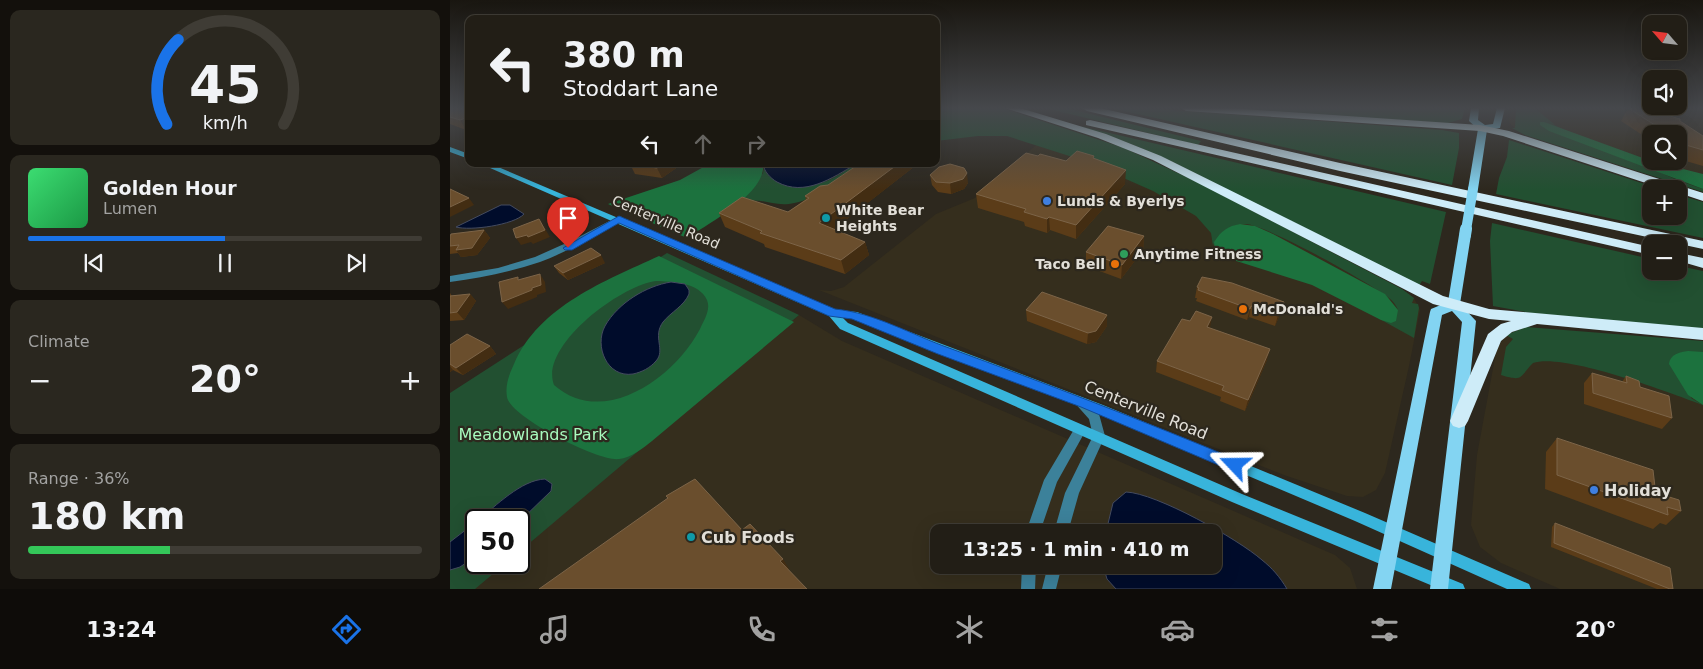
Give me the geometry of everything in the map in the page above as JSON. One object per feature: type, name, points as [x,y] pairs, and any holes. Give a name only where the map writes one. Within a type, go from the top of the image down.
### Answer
[{"type":"highway","points":[[1100,135],[1146,153],[1422,294],[1454,305],[1486,314],[1703,334]]},
{"type":"highway","points":[[1144,135],[1642,249]]},
{"type":"highway","points":[[1206,135],[1369,173],[1703,245]]},
{"type":"highway","points":[[1508,135],[1649,180]]},
{"type":"highway","points":[[1687,192],[1703,197]]},
{"type":"highway","points":[[1687,259],[1703,263]]},
{"type":"highway","points":[[1459,421],[1488,357],[1494,338],[1511,327],[1542,319]]},
{"type":"main road","points":[[1454,305],[1483,135]]},
{"type":"main road","points":[[450,149],[465,155]]},
{"type":"main road","name":"Centerville Road","points":[[492,167],[619,219],[833,313],[853,315],[1076,400],[1394,532],[1524,589]]},
{"type":"main road","points":[[1439,585],[1469,321],[1454,305]]},
{"type":"main road","points":[[1382,589],[1436,312],[1454,305]]},
{"type":"main road","name":"Centerville Road","points":[[833,313],[844,326],[1098,438],[1388,561],[1439,585],[1458,589]]},
{"type":"street","points":[[450,279],[496,272],[528,264],[564,250],[619,219]]},
{"type":"street","points":[[1063,524],[1072,493],[1098,438],[1099,431],[1095,417],[1087,406],[1076,400]]},
{"type":"street","points":[[1036,524],[1051,480],[1080,430]]},
{"type":"street","points":[[1028,574],[1028,589]]},
{"type":"street","points":[[1049,589],[1053,574]]},
{"type":"shaded area","points":[[1047,135],[1072,135],[1402,289],[1414,298],[1420,310],[1385,473],[1376,490],[1363,497],[1347,496],[1284,475],[819,290],[831,291],[844,287],[936,214],[975,198]]},
{"type":"shaded area","points":[[1553,135],[1642,135],[1642,163]]},
{"type":"shaded area","points":[[1687,135],[1703,135],[1703,182],[1664,170],[1687,170]]},
{"type":"shaded area","points":[[799,315],[842,341],[1335,555],[1350,568],[1357,589],[470,589],[488,574],[530,574],[530,539]]},
{"type":"shaded area","points":[[1508,333],[1703,361],[1703,589],[1560,589],[1501,563],[1480,547],[1471,525],[1477,455],[1497,347]]},
{"type":"green space","points":[[940,135],[1086,135],[1124,148],[1197,182],[1402,289],[1414,298],[1412,303],[1418,304],[1419,308],[1414,338],[1381,320],[1398,310],[1389,298],[1341,268],[1275,234],[1258,227],[1241,224],[1226,230],[1218,237],[1213,246],[1211,233],[1196,216],[1153,191],[1085,161],[1007,136],[978,136],[940,141]]},
{"type":"green space","points":[[1107,135],[1120,135],[1446,212],[1430,284],[1422,281],[1419,286],[1169,160]]},
{"type":"green space","points":[[1159,135],[1178,135],[1201,141],[1198,145]]},
{"type":"green space","points":[[1233,135],[1459,135],[1459,148],[1452,185]]},
{"type":"green space","points":[[1527,135],[1577,135],[1642,164],[1642,170],[1655,170],[1677,180],[1666,180]]},
{"type":"green space","points":[[1561,135],[1581,135],[1642,158],[1642,166]]},
{"type":"green space","points":[[1509,140],[1642,183],[1642,225],[1687,225],[1687,197],[1703,202],[1703,238],[1496,194],[1499,178],[1507,157]]},
{"type":"green space","points":[[704,167],[763,167],[762,175],[756,186],[746,196],[734,207],[687,238],[608,204],[680,180]]},
{"type":"green space","points":[[851,167],[867,167],[832,188],[800,202],[782,204],[752,200],[737,204],[763,173],[764,168],[774,179],[787,184],[802,186],[817,184],[837,176]]},
{"type":"green space","points":[[1653,170],[1687,170],[1703,174],[1703,189],[1687,183],[1687,180],[1679,180]]},
{"type":"green space","points":[[1687,183],[1703,189],[1703,192],[1687,187]]},
{"type":"green space","points":[[1492,223],[1642,257],[1642,280],[1687,280],[1687,268],[1703,271],[1703,329],[1531,313],[1493,306],[1490,241]]},
{"type":"green space","points":[[1240,224],[1255,226],[1273,234],[1385,294],[1398,310],[1396,321],[1391,323],[1381,320],[1312,285],[1230,259],[1215,252],[1214,242],[1219,235],[1228,228]]},
{"type":"green space","name":"Meadowlands Park","points":[[667,253],[799,315],[530,543],[530,509],[465,509],[465,574],[493,574],[475,589],[450,589],[450,393]]},
{"type":"green space","points":[[659,256],[794,322],[645,447],[623,458],[609,458],[576,446],[538,426],[512,406],[507,397],[509,376],[525,344],[540,326],[557,311],[596,286]],"holes":[[[656,281],[692,286],[703,294],[708,304],[700,329],[689,347],[674,364],[636,392],[616,399],[594,402],[574,397],[554,385],[553,369],[559,353],[570,336],[604,305],[623,293]]]},
{"type":"green space","points":[[1526,327],[1703,341],[1703,352],[1681,352],[1691,398],[1703,405],[1617,375],[1568,363],[1548,361],[1533,363],[1518,378],[1501,375],[1506,347],[1513,339],[1506,335]]},
{"type":"green space","points":[[1688,351],[1703,352],[1703,405],[1688,395],[1669,364],[1673,356]]},
{"type":"water","points":[[764,167],[851,167],[828,180],[808,187],[787,186],[774,180]]},
{"type":"water","points":[[501,205],[510,205],[524,214],[511,221],[492,226],[456,227]]},
{"type":"water","points":[[671,282],[685,284],[689,294],[684,302],[666,318],[660,328],[659,357],[651,366],[640,372],[624,374],[616,371],[605,359],[602,351],[601,342],[605,326],[617,310],[634,297],[652,287]]},
{"type":"water","points":[[545,479],[552,484],[551,491],[530,511],[530,509],[491,509],[518,489],[536,480]]},
{"type":"water","points":[[1126,492],[1139,494],[1176,508],[1206,524],[1108,524],[1113,503]]},
{"type":"water","points":[[465,530],[465,564],[450,570],[450,542]]},
{"type":"water","points":[[1222,533],[1250,551],[1269,566],[1287,589],[1116,589],[1107,579],[1106,574],[1222,574]]},
{"type":"building","points":[[1687,135],[1703,136],[1703,150],[1687,145]]},
{"type":"building","name":"Lunds & Byerlys","points":[[1077,151],[1126,170],[1076,225],[1024,212],[1026,209],[976,194],[1026,153],[1038,156],[1040,154],[1066,161]]},
{"type":"building","points":[[950,164],[964,168],[967,173],[963,179],[950,183],[936,182],[930,175],[940,167]]},
{"type":"building","points":[[855,167],[894,167],[819,223],[865,242],[841,260],[760,233],[762,231],[719,213],[742,197],[788,212],[809,198],[805,196],[820,186],[828,185]]},
{"type":"building","points":[[450,189],[469,198],[450,207]]},
{"type":"building","points":[[539,219],[545,230],[528,237],[527,235],[516,238],[513,229]]},
{"type":"building","points":[[1108,226],[1144,236],[1122,265],[1086,252]]},
{"type":"building","points":[[484,230],[472,248],[456,250],[459,245],[450,246],[451,234]]},
{"type":"building","points":[[591,248],[601,255],[563,273],[554,266]]},
{"type":"building","points":[[540,274],[541,285],[502,302],[499,282],[518,277],[518,280]]},
{"type":"building","points":[[1202,277],[1232,283],[1284,302],[1278,315],[1251,306],[1250,309],[1198,290],[1199,288],[1197,287]]},
{"type":"building","points":[[1042,292],[1107,315],[1096,331],[1088,333],[1026,310]]},
{"type":"building","points":[[470,294],[457,312],[450,313],[450,296]]},
{"type":"building","points":[[1196,311],[1212,317],[1207,327],[1270,349],[1248,400],[1222,390],[1224,386],[1157,361],[1182,319],[1190,321]]},
{"type":"building","points":[[467,334],[490,346],[456,368],[450,364],[450,345]]},
{"type":"building","points":[[1592,373],[1627,383],[1626,376],[1639,381],[1640,387],[1669,396],[1672,418],[1593,393]]},
{"type":"building","points":[[1557,438],[1653,470],[1655,487],[1665,491],[1666,496],[1679,500],[1681,511],[1667,507],[1668,515],[1557,475]]},
{"type":"building","name":"Cub Foods","points":[[695,479],[742,530],[750,524],[783,559],[780,561],[807,589],[539,589],[668,498],[666,496]]},
{"type":"building","points":[[1555,523],[1670,568],[1673,589],[1554,543]]},
{"type":"place","name":"Lunds & Byerlys","points":[[1047,201]]},
{"type":"place","name":"White Bear Heights","points":[[826,218]]},
{"type":"place","name":"Anytime Fitness","points":[[1124,254]]},
{"type":"place","name":"Taco Bell","points":[[1115,264]]},
{"type":"place","name":"McDonald's","points":[[1243,309]]},
{"type":"place","name":"Holiday","points":[[1594,490]]},
{"type":"place","name":"Cub Foods","points":[[691,537]]},
{"type":"route","points":[[568,248],[619,219],[833,313],[853,315],[1085,403],[1235,465]]}]
